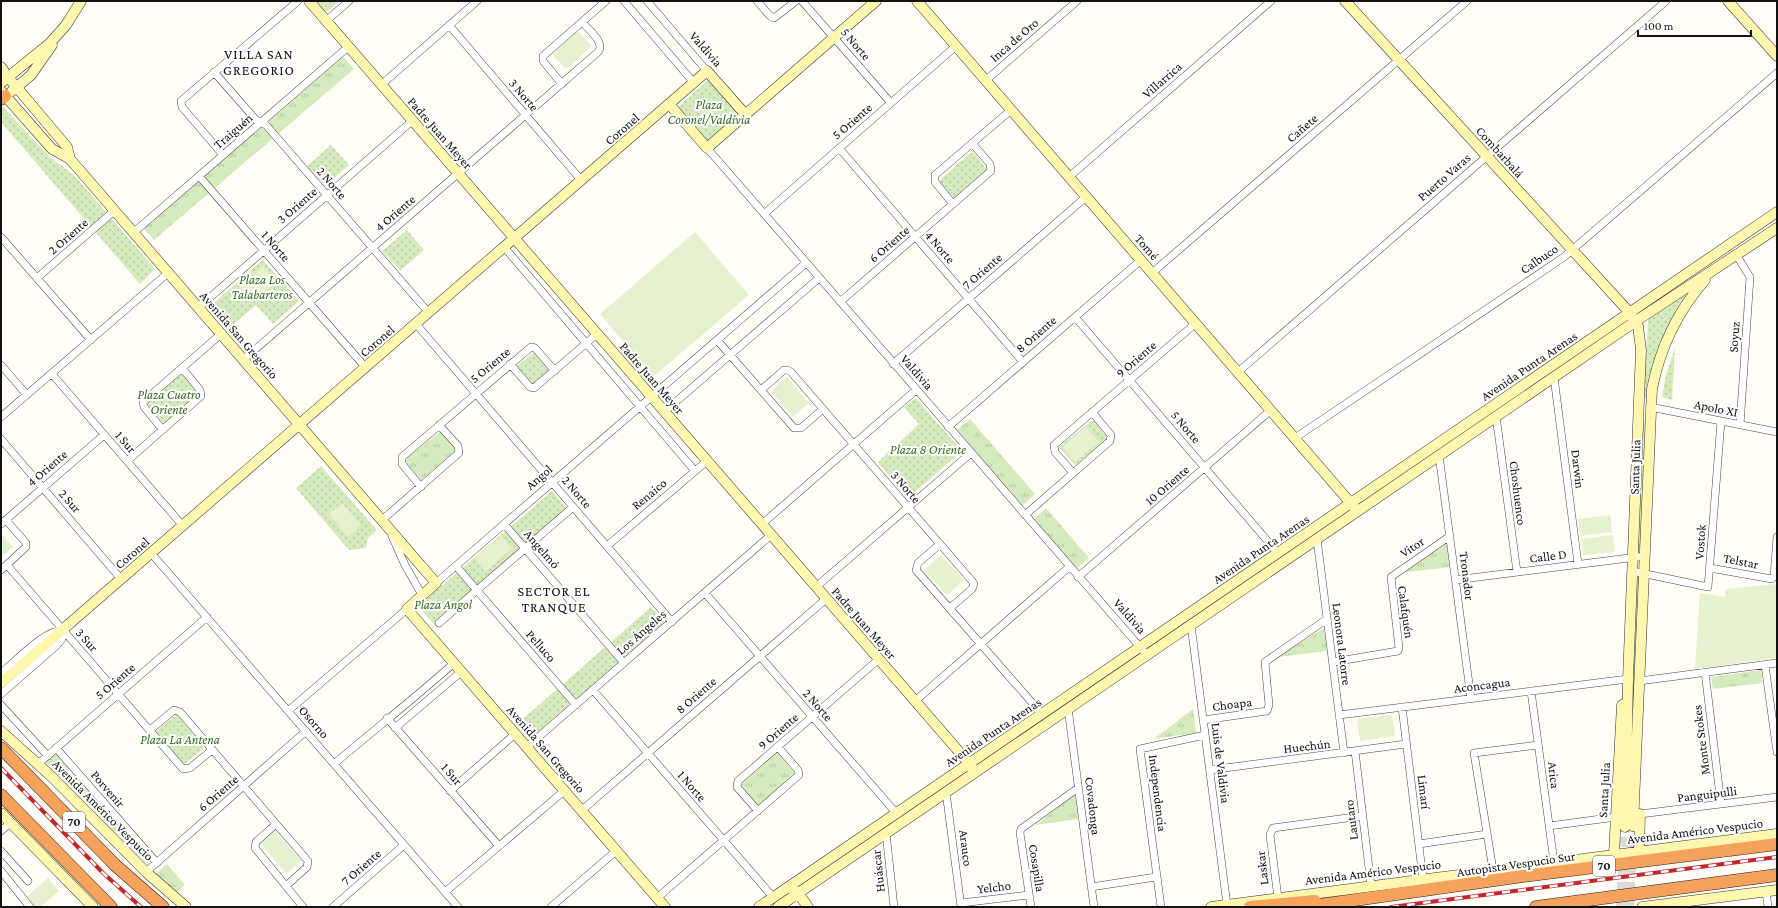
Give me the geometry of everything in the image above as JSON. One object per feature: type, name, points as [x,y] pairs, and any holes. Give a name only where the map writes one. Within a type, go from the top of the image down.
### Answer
[{"type":"highway","name":"70","points":[[1,748],[115,865],[163,907]]},
{"type":"highway","name":"70","points":[[1,795],[111,907]]},
{"type":"highway","name":"Autopista Vespucio Sur","points":[[1306,907],[1516,877],[1777,844]]},
{"type":"highway","points":[[1536,907],[1777,875]]},
{"type":"highway","points":[[148,895],[172,907]]},
{"type":"highway","points":[[1250,907],[1311,901],[1348,901]]},
{"type":"main road","points":[[2,96],[17,88],[35,71],[81,1]]},
{"type":"main road","name":"Padre Juan Meyer","points":[[309,1],[973,767]]},
{"type":"main road","points":[[707,148],[876,1]]},
{"type":"main road","name":"Tomé","points":[[916,1],[1354,507]]},
{"type":"main road","name":"Combarbalá","points":[[1345,1],[1633,317]]},
{"type":"main road","points":[[1728,1],[1777,56]]},
{"type":"main road","points":[[4,80],[57,36]]},
{"type":"main road","name":"Avenida San Gregorio","points":[[1,67],[4,80],[17,88],[67,147],[70,159]]},
{"type":"main road","name":"Coronel","points":[[1,683],[707,71]]},
{"type":"main road","name":"Valdivia","points":[[707,71],[745,114]]},
{"type":"main road","name":"Avenida San Gregorio","points":[[2,96],[52,149],[70,159],[436,583]]},
{"type":"main road","name":"Valdivia","points":[[669,104],[707,148]]},
{"type":"main road","name":"Avenida Punta Arenas","points":[[759,907],[897,814],[1068,708],[1143,651],[1278,553],[1439,455],[1554,377],[1633,317],[1777,212]]},
{"type":"main road","name":"Avenida Punta Arenas","points":[[778,907],[946,792],[973,767],[1042,714],[1143,651],[1191,625],[1317,539],[1354,507],[1633,317],[1713,271],[1777,228]]},
{"type":"main road","name":"Santa Julia","points":[[1633,317],[1640,333],[1641,350],[1628,679],[1629,827],[1639,681],[1650,407],[1654,379],[1669,334],[1690,299],[1713,271]]},
{"type":"main road","name":"Angol","points":[[407,609],[436,583]]},
{"type":"main road","name":"Avenida San Gregorio","points":[[407,609],[665,907]]},
{"type":"main road","name":"Santa Julia","points":[[1614,854],[1621,714],[1628,679]]},
{"type":"main road","name":"Santa Julia","points":[[1639,681],[1644,716],[1639,851]]},
{"type":"main road","name":"Avenida Américo Vespucio","points":[[1,731],[38,764],[146,872],[186,907]]},
{"type":"main road","points":[[1,813],[93,907]]},
{"type":"main road","name":"Avenida Américo Vespucio","points":[[1211,907],[1423,878],[1777,834]]},
{"type":"main road","points":[[785,889],[792,889],[798,893],[808,907]]},
{"type":"main road","points":[[1642,907],[1777,890]]},
{"type":"street","points":[[223,155],[181,105],[182,99],[298,1]]},
{"type":"street","points":[[326,21],[349,1]]},
{"type":"street","points":[[381,84],[477,1]]},
{"type":"street","points":[[562,84],[543,61],[543,56],[606,1]]},
{"type":"street","points":[[624,1],[694,83]]},
{"type":"street","name":"Valdivia","points":[[647,1],[707,71]]},
{"type":"street","points":[[757,1],[770,16],[774,18],[796,1]]},
{"type":"street","name":"5 Norte","points":[[802,1],[891,103]]},
{"type":"street","name":"Inca de Oro","points":[[985,81],[1077,1]]},
{"type":"street","name":"Villarrica","points":[[1069,177],[1271,1]]},
{"type":"street","name":"Cañete","points":[[1152,273],[1467,1]]},
{"type":"street","name":"Puerto Varas","points":[[1238,372],[1666,1]]},
{"type":"street","name":"4 Oriente","points":[[243,360],[601,49],[599,42],[582,22]]},
{"type":"street","name":"3 Norte","points":[[449,25],[581,180]]},
{"type":"street","name":"5 Oriente","points":[[764,214],[956,46]]},
{"type":"street","name":"Traiguén","points":[[133,233],[348,47]]},
{"type":"street","name":"2 Norte","points":[[214,72],[256,120],[266,125],[429,313]]},
{"type":"street","name":"Calbuco","points":[[1295,438],[1572,250],[1777,73]]},
{"type":"street","points":[[953,204],[935,182],[935,177],[1011,110]]},
{"type":"street","name":"3 Oriente","points":[[198,308],[412,120]]},
{"type":"street","name":"6 Oriente","points":[[840,302],[991,171],[990,164],[972,143]]},
{"type":"street","name":"Valdivia","points":[[707,148],[1143,651]]},
{"type":"street","name":"4 Norte","points":[[839,148],[1023,362]]},
{"type":"street","name":"1 Norte","points":[[199,176],[366,368]]},
{"type":"street","name":"7 Oriente","points":[[893,364],[1086,197]]},
{"type":"street","name":"2 Oriente","points":[[37,278],[114,211]]},
{"type":"street","points":[[1,237],[90,340]]},
{"type":"street","points":[[504,247],[695,471]]},
{"type":"street","name":"Soyuz","points":[[1736,256],[1750,277],[1740,425]]},
{"type":"street","name":"8 Oriente","points":[[948,427],[1141,260]]},
{"type":"street","name":"Angol","points":[[436,583],[806,263]]},
{"type":"street","points":[[1,417],[168,273]]},
{"type":"street","points":[[664,412],[819,278]]},
{"type":"street","name":"5 Norte","points":[[1075,317],[1278,553]]},
{"type":"street","name":"9 Oriente","points":[[1073,474],[1054,452],[1053,447],[1056,443],[1196,323]]},
{"type":"street","name":"2 Norte","points":[[416,324],[672,622]]},
{"type":"street","points":[[162,429],[144,407],[143,402],[221,334]]},
{"type":"street","points":[[510,364],[532,388],[555,371],[597,334]]},
{"type":"street","points":[[717,340],[792,427],[796,429],[801,428],[823,409]]},
{"type":"street","name":"5 Oriente","points":[[421,487],[403,465],[402,459],[476,393],[532,347],[555,371]]},
{"type":"street","points":[[1,365],[27,395]]},
{"type":"street","points":[[127,461],[202,394],[182,368]]},
{"type":"street","name":"3 Norte","points":[[761,390],[782,372],[787,370],[791,372],[854,444],[974,584],[971,590],[950,608]]},
{"type":"street","name":"1 Sur","points":[[52,374],[183,526]]},
{"type":"street","name":"Darwin","points":[[1554,377],[1578,564]]},
{"type":"street","points":[[762,524],[916,390]]},
{"type":"street","name":"Apolo XI","points":[[1650,407],[1777,432]]},
{"type":"street","name":"10 Oriente","points":[[1078,577],[1271,410]]},
{"type":"street","points":[[1024,515],[1073,474],[1111,439],[1110,433],[1092,412]]},
{"type":"street","name":"Choshuenco","points":[[1496,416],[1517,572]]},
{"type":"street","name":"Vostok","points":[[1632,571],[1708,587],[1721,421]]},
{"type":"street","points":[[382,520],[459,452],[458,446],[440,425]]},
{"type":"street","name":"4 Oriente","points":[[4,568],[24,550],[26,545],[24,540],[4,522],[104,435]]},
{"type":"street","name":"2 Sur","points":[[1,439],[121,579]]},
{"type":"street","points":[[816,587],[971,453]]},
{"type":"street","name":"Tronador","points":[[1439,455],[1470,699]]},
{"type":"street","name":"Renaico","points":[[607,546],[707,461]]},
{"type":"street","points":[[439,623],[573,507]]},
{"type":"street","name":"Angelmó","points":[[504,524],[624,663]]},
{"type":"street","name":"Avenida San Gregorio","points":[[389,528],[404,565],[422,595]]},
{"type":"street","name":"Los Ángeles","points":[[527,747],[771,535]]},
{"type":"street","name":"Vitor","points":[[1390,580],[1393,574],[1450,536]]},
{"type":"street","name":"Telstar","points":[[1710,568],[1770,580],[1774,576],[1777,537]]},
{"type":"street","name":"Leonora Latorre","points":[[1317,539],[1344,753]]},
{"type":"street","points":[[940,544],[918,563],[916,567],[918,572],[1042,714]]},
{"type":"street","name":"Osorno","points":[[151,553],[458,907]]},
{"type":"street","name":"Calle D","points":[[1455,580],[1645,556]]},
{"type":"street","points":[[404,565],[414,557]]},
{"type":"street","name":"Pelluco","points":[[456,566],[576,705]]},
{"type":"street","points":[[915,701],[1069,567]]},
{"type":"street","name":"3 Sur","points":[[4,568],[63,630],[185,770],[190,768],[212,750]]},
{"type":"street","name":"Calafquén","points":[[1333,662],[1398,651],[1399,648],[1390,580]]},
{"type":"street","name":"2 Norte","points":[[705,593],[897,814]]},
{"type":"street","name":"8 Oriente","points":[[581,811],[826,599]]},
{"type":"street","name":"Angol","points":[[288,711],[407,609]]},
{"type":"street","name":"5 Oriente","points":[[38,764],[207,617]]},
{"type":"street","name":"Choapa","points":[[1203,720],[1267,711],[1269,706],[1264,666],[1265,662],[1327,619]]},
{"type":"street","name":"Luis de Valdivia","points":[[1191,625],[1227,905]]},
{"type":"street","name":"Coronel","points":[[1,674],[43,637],[53,632],[63,630],[62,639],[57,645],[1,694]]},
{"type":"street","name":"9 Oriente","points":[[758,811],[738,789],[737,783],[879,659]]},
{"type":"street","points":[[334,764],[387,718],[404,707],[454,663]]},
{"type":"street","points":[[1639,681],[1777,663]]},
{"type":"street","points":[[1765,665],[1777,752]]},
{"type":"street","points":[[396,728],[461,672]]},
{"type":"street","name":"Monte Stokes","points":[[1705,672],[1721,804]]},
{"type":"street","name":"Aconcagua","points":[[1339,715],[1628,679]]},
{"type":"street","name":"1 Norte","points":[[593,690],[773,897]]},
{"type":"street","name":"Arica","points":[[1531,692],[1554,862]]},
{"type":"street","points":[[1,705],[48,756]]},
{"type":"street","name":"Covadonga","points":[[1068,708],[1094,907]]},
{"type":"street","name":"Limarí","points":[[1402,708],[1423,878]]},
{"type":"street","points":[[150,730],[176,710],[180,712],[309,863],[307,867],[286,886]]},
{"type":"street","name":"1 Sur","points":[[387,718],[499,846]]},
{"type":"street","name":"6 Oriente","points":[[146,872],[306,731]]},
{"type":"street","points":[[450,791],[515,734]]},
{"type":"street","name":"Independencia","points":[[1161,907],[1140,750],[1205,735]]},
{"type":"street","name":"Huechún","points":[[1210,770],[1406,744]]},
{"type":"street","points":[[1493,870],[1474,753],[1538,745]]},
{"type":"street","points":[[657,898],[797,777],[799,774],[778,747]]},
{"type":"street","name":"Porvenir","points":[[56,748],[157,863]]},
{"type":"street","name":"Lautaro","points":[[1355,751],[1371,885]]},
{"type":"street","name":"Cosapilla","points":[[1031,907],[1020,833],[1024,826],[1078,788]]},
{"type":"street","points":[[445,892],[564,790]]},
{"type":"street","name":"Arauco","points":[[946,792],[961,905]]},
{"type":"street","name":"Panguipulli","points":[[1640,814],[1777,797]]},
{"type":"street","name":"Laskar","points":[[1278,898],[1270,835],[1272,830],[1277,827],[1362,816]]},
{"type":"street","points":[[1549,826],[1616,817]]},
{"type":"street","points":[[1,831],[10,823]]},
{"type":"street","points":[[276,824],[256,842],[254,848],[303,907]]},
{"type":"street","name":"Huáscar","points":[[886,833],[894,907]]},
{"type":"street","points":[[1419,844],[1487,834]]},
{"type":"street","name":"7 Oriente","points":[[333,907],[404,845]]},
{"type":"street","points":[[1,851],[28,881]]},
{"type":"street","points":[[551,907],[616,851]]},
{"type":"street","points":[[1,872],[30,907]]},
{"type":"street","points":[[1091,887],[1156,877]]},
{"type":"street","points":[[1766,891],[1768,907]]},
{"type":"street","name":"Yelcho","points":[[961,905],[1029,895]]},
{"type":"green space","points":[[313,1],[335,1],[337,3],[328,11],[323,12]]},
{"type":"green space","points":[[578,31],[592,46],[566,69],[552,54]]},
{"type":"green space","points":[[343,56],[354,69],[154,240],[143,228]]},
{"type":"green space","name":"Plaza Coronel/Valdivia","points":[[708,80],[741,116],[709,144],[677,108]]},
{"type":"green space","points":[[3,107],[50,157],[74,175],[155,269],[140,284],[1,122],[1,109]]},
{"type":"green space","points":[[331,145],[349,165],[325,186],[307,166]]},
{"type":"green space","points":[[973,151],[987,170],[954,198],[939,181]]},
{"type":"green space","points":[[407,230],[424,250],[400,271],[382,251]]},
{"type":"green space","points":[[695,232],[749,295],[653,377],[600,314]]},
{"type":"green space","name":"Plaza Los Talabarteros","points":[[263,260],[299,301],[273,324],[256,305],[228,329],[209,307]]},
{"type":"green space","points":[[263,266],[276,282],[252,302],[239,287]]},
{"type":"green space","points":[[1685,295],[1687,296],[1651,372],[1647,397],[1645,398],[1648,320]]},
{"type":"green space","points":[[1675,348],[1672,400],[1662,397],[1666,375]]},
{"type":"green space","points":[[534,352],[551,370],[533,385],[517,366]]},
{"type":"green space","name":"Plaza Cuatro Oriente","points":[[183,372],[199,391],[198,395],[164,424],[146,402]]},
{"type":"green space","points":[[787,377],[809,403],[793,417],[771,391]]},
{"type":"green space","name":"Plaza 8 Oriente","points":[[916,398],[962,451],[908,498],[878,462],[919,424],[904,407]]},
{"type":"green space","points":[[970,419],[1035,494],[1022,506],[957,430]]},
{"type":"green space","points":[[1091,421],[1094,421],[1106,436],[1106,440],[1075,465],[1059,447]]},
{"type":"green space","points":[[1645,421],[1641,550],[1639,551],[1643,423]]},
{"type":"green space","points":[[1086,427],[1099,442],[1075,462],[1062,447]]},
{"type":"green space","points":[[441,431],[457,450],[421,480],[404,460]]},
{"type":"green space","points":[[321,466],[376,529],[376,531],[368,538],[366,548],[349,550],[296,488]]},
{"type":"green space","name":"Plaza Angol","points":[[552,491],[571,513],[437,628],[418,606]]},
{"type":"green space","points":[[342,503],[361,525],[348,537],[329,514]]},
{"type":"green space","points":[[1046,508],[1089,558],[1076,569],[1033,520]]},
{"type":"green space","points":[[1610,515],[1612,532],[1580,536],[1578,519]]},
{"type":"green space","points":[[1,533],[13,547],[1,557]]},
{"type":"green space","points":[[1613,535],[1615,552],[1583,555],[1581,539]]},
{"type":"green space","points":[[501,536],[512,549],[486,571],[475,558]]},
{"type":"green space","points":[[1447,544],[1450,567],[1400,573]]},
{"type":"green space","points":[[941,555],[964,580],[947,595],[924,570]]},
{"type":"green space","points":[[1637,577],[1639,577],[1635,674],[1633,674]]},
{"type":"green space","points":[[1777,584],[1777,658],[1695,669],[1700,593],[1725,597],[1725,589]]},
{"type":"green space","points":[[651,607],[665,622],[529,740],[516,725]]},
{"type":"green space","points":[[1324,628],[1327,651],[1277,657]]},
{"type":"green space","points":[[1761,670],[1762,683],[1713,689],[1711,677]]},
{"type":"green space","points":[[1193,709],[1196,733],[1154,739]]},
{"type":"green space","name":"Plaza La Antena","points":[[177,714],[204,748],[183,765],[156,731]]},
{"type":"green space","points":[[1392,715],[1395,736],[1360,741],[1357,719]]},
{"type":"green space","points":[[777,752],[795,774],[758,805],[740,783]]},
{"type":"green space","points":[[55,754],[58,755],[69,767],[59,776],[46,762]]},
{"type":"green space","points":[[86,786],[97,799],[97,803],[92,808],[77,794]]},
{"type":"green space","points":[[1075,794],[1078,819],[1036,825]]},
{"type":"green space","points":[[103,806],[130,837],[130,840],[126,843],[95,812]]},
{"type":"green space","points":[[276,831],[301,861],[286,874],[261,844]]},
{"type":"green space","points":[[133,843],[137,844],[151,860],[147,864],[129,846]]},
{"type":"green space","points":[[167,864],[185,885],[176,893],[156,874]]},
{"type":"green space","points":[[48,878],[59,891],[40,907],[33,907],[25,898]]},
{"type":"tunnel","points":[[1629,907],[1633,826]]},
{"type":"tunnel","points":[[1621,907],[1625,827]]},
{"type":"railway","points":[[1,768],[103,873],[141,907]]},
{"type":"railway","points":[[1391,907],[1777,857]]},
{"type":"district","name":"VILLA SAN GREGORIO","points":[[259,62]]},
{"type":"district","name":"SECTOR EL TRANQUE","points":[[554,600]]}]
